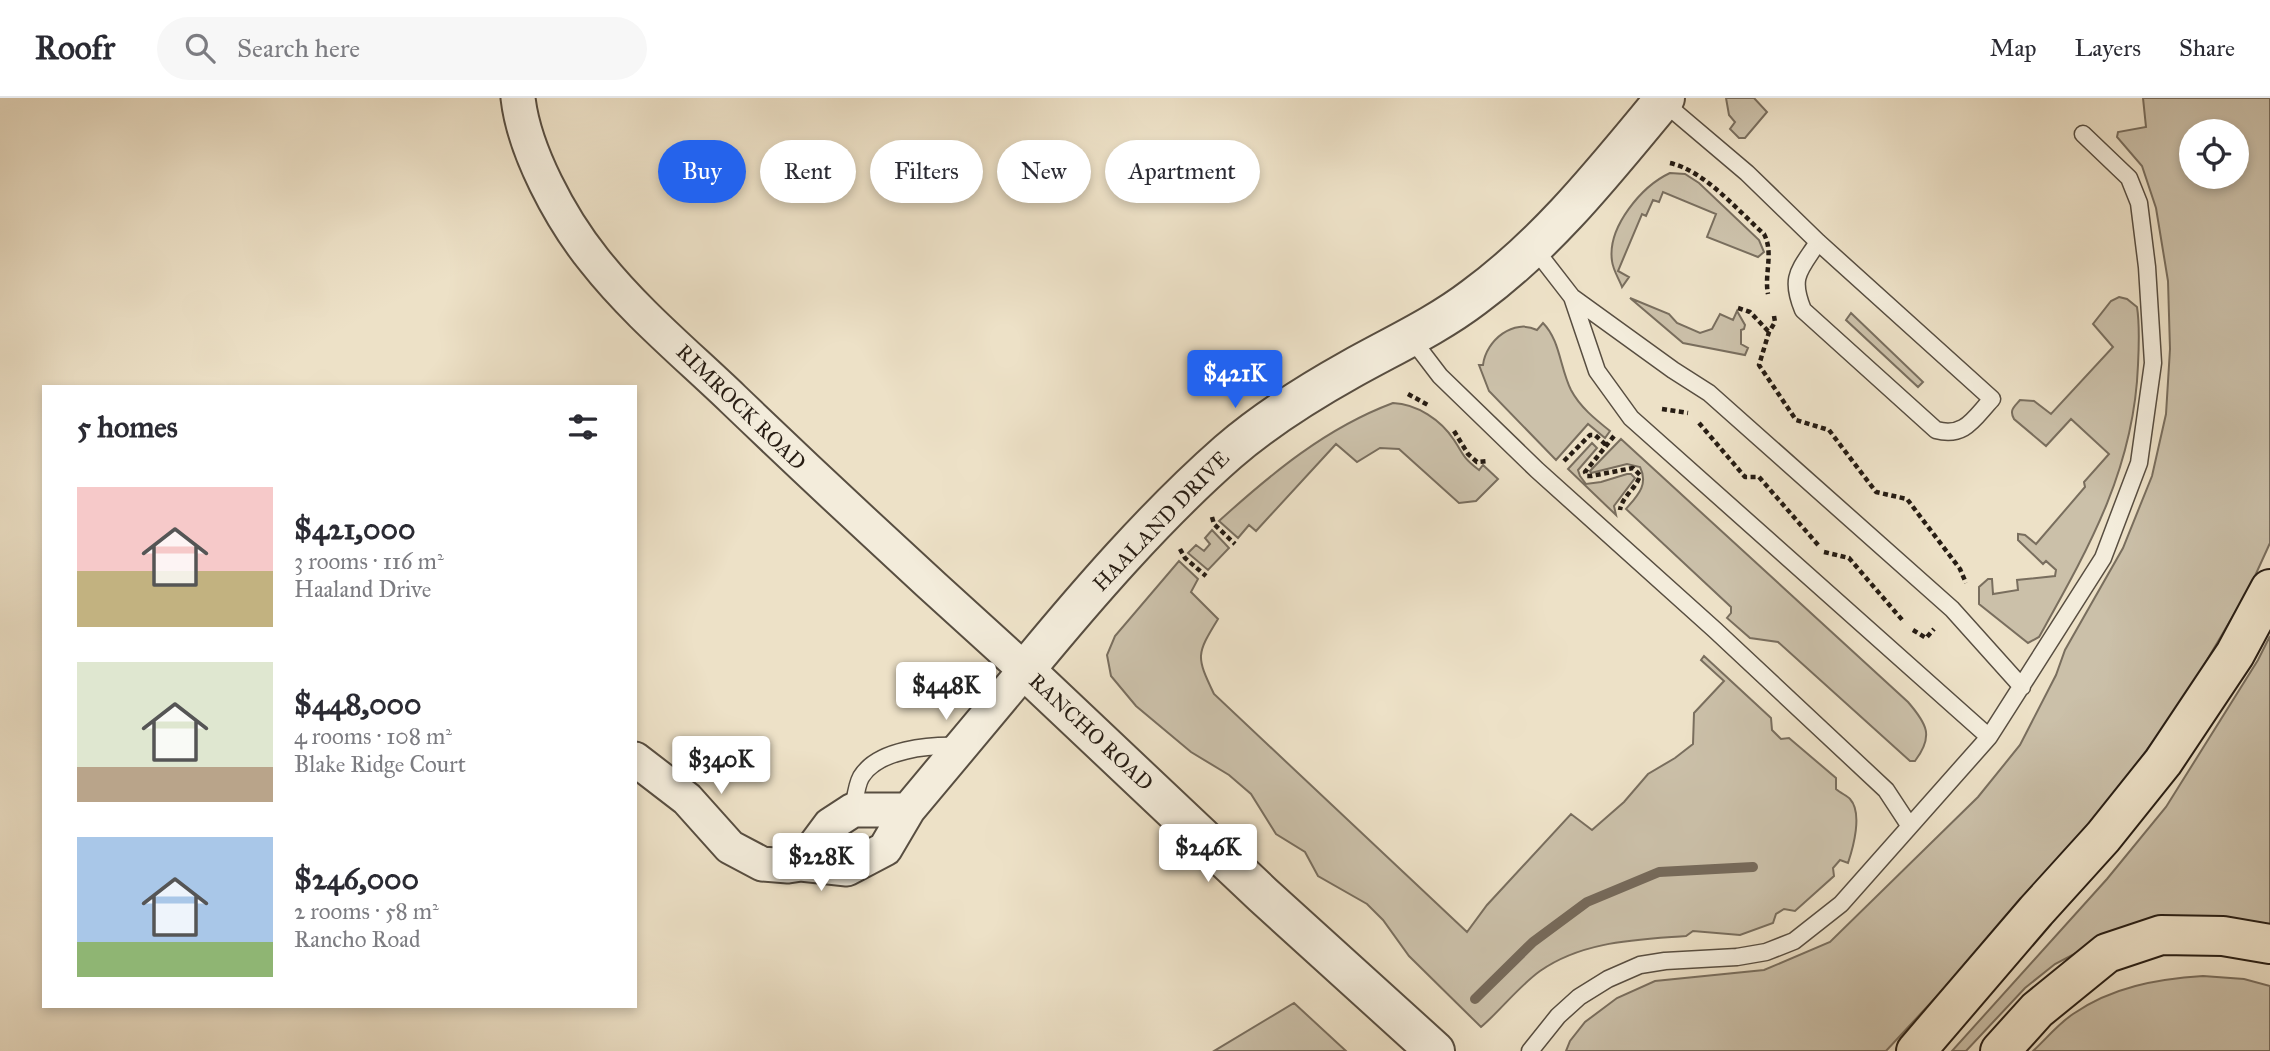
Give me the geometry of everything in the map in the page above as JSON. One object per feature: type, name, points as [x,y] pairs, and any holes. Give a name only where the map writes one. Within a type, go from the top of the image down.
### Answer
[{"type":"highway","points":[[1916,1051],[2103,837],[2163,762],[2235,654],[2270,589]]},
{"type":"highway","points":[[2000,1051],[2037,1010],[2107,953],[2161,935],[2223,936],[2270,944]]},
{"type":"street","name":"RIMROCK ROAD","points":[[518,98],[537,164],[558,207],[594,260],[646,315],[872,533],[1025,670]]},
{"type":"street","name":"HAALAND DRIVE","points":[[1025,670],[1066,620],[1169,508],[1228,452],[1286,408],[1350,369],[1411,338],[1474,298],[1534,248],[1577,203],[1663,99]]},
{"type":"street","points":[[637,760],[687,799],[730,847],[762,864],[801,864],[847,869],[885,849],[908,810],[1025,670]]},
{"type":"street","name":"RANCHO ROAD","points":[[1025,670],[1263,895],[1435,1051]]},
{"type":"street","points":[[801,864],[830,825],[853,810],[908,810]]},
{"type":"lane","points":[[1663,99],[1992,399],[1961,431],[1948,433],[1936,430],[1803,310],[1796,292],[1796,277],[1818,242]]},
{"type":"lane","points":[[1530,1051],[1558,1016],[1579,996],[1608,979],[1640,965],[1766,952],[1794,941],[1841,904],[1989,737],[2103,558],[2139,463],[2153,363],[2147,267],[2139,203],[2129,178],[2083,134]]},
{"type":"lane","points":[[1534,248],[1572,297],[1709,393],[1952,609],[2022,687]]},
{"type":"lane","points":[[1572,297],[1597,371],[1631,418],[1989,737]]},
{"type":"lane","points":[[1411,338],[1440,376],[1536,471],[1703,620],[1886,790],[1909,825]]},
{"type":"lane","points":[[853,810],[861,778],[875,764],[910,748],[931,745],[961,746]]},
{"type":"path","points":[[1670,163],[1685,167],[1701,178],[1764,234],[1769,244],[1765,279],[1768,296]]},
{"type":"path","points":[[1738,308],[1750,312],[1769,332]]},
{"type":"path","points":[[1772,309],[1775,322],[1769,332],[1759,365],[1796,420],[1829,430],[1876,492],[1907,499],[1960,569]]},
{"type":"path","points":[[1658,408],[1690,413]]},
{"type":"path","points":[[1698,422],[1745,477],[1759,477],[1824,552],[1849,558],[1909,628],[1926,638],[1936,626]]},
{"type":"path","points":[[1561,464],[1590,435],[1595,435],[1606,445]]},
{"type":"path","points":[[1615,435],[1587,468],[1587,476],[1633,468],[1640,475],[1620,505],[1621,513]]},
{"type":"path","points":[[1212,516],[1214,524],[1235,544]]},
{"type":"path","points":[[1179,548],[1185,558],[1206,576]]},
{"type":"shaded area","points":[[1726,98],[1754,98],[1767,112],[1745,138],[1739,138],[1730,129],[1735,122],[1729,115]]},
{"type":"shaded area","points":[[2143,98],[2270,98],[2270,543],[2249,589],[2181,704],[2111,798],[2015,912],[1886,1051],[1566,1051],[1570,1041],[1585,1022],[1617,998],[1655,981],[1764,970],[1830,942],[1978,797],[2020,745],[2056,675],[2065,650],[2123,548],[2152,476],[2166,414],[2170,349],[2168,281],[2156,208],[2142,166],[2117,137],[2118,132],[2146,127]]},
{"type":"shaded area","points":[[1670,173],[1685,174],[1699,183],[1759,240],[1764,252],[1758,257],[1707,237],[1716,214],[1663,192],[1659,202],[1653,200],[1646,216],[1642,214],[1618,271],[1629,277],[1622,287],[1612,261],[1615,235],[1638,198],[1648,187]]},
{"type":"shaded area","points":[[2119,297],[2127,299],[2137,307],[2139,321],[2135,403],[2128,439],[2118,474],[2091,540],[2039,637],[2028,643],[1979,604],[1979,587],[1992,579],[1993,594],[2018,590],[2017,580],[2055,576],[2056,570],[2046,561],[2043,564],[2018,540],[2018,534],[2025,535],[2036,544],[2085,487],[2084,482],[2109,454],[2071,419],[2046,446],[2014,419],[2012,411],[2020,400],[2034,401],[2051,414],[2113,347],[2093,324],[2111,301]]},
{"type":"shaded area","points":[[1630,298],[1669,314],[1677,323],[1700,333],[1712,329],[1720,314],[1733,320],[1737,311],[1745,325],[1741,330],[1741,344],[1748,348],[1745,355],[1683,343]]},
{"type":"shaded area","points":[[1851,313],[1923,382],[1918,387],[1846,320]]},
{"type":"shaded area","points":[[1543,323],[1553,338],[1567,382],[1575,396],[1588,412],[1610,431],[1605,438],[1588,424],[1556,460],[1489,391],[1479,365],[1483,365],[1489,347],[1503,334],[1519,327],[1537,330]]},
{"type":"shaded area","points":[[1393,403],[1411,406],[1435,420],[1449,433],[1470,462],[1479,470],[1483,465],[1498,479],[1476,501],[1459,503],[1399,449],[1380,448],[1357,462],[1336,444],[1256,531],[1249,525],[1238,538],[1219,521],[1301,453],[1345,425]]},
{"type":"shaded area","points":[[1621,439],[1908,702],[1926,730],[1925,744],[1915,761],[1910,761],[1778,642],[1750,638],[1727,618],[1731,607],[1626,509],[1638,495],[1642,485],[1640,467],[1627,464],[1591,473]]},
{"type":"shaded area","points":[[1592,443],[1597,448],[1578,470],[1586,484],[1627,474],[1635,478],[1614,506],[1616,515],[1568,469]]},
{"type":"shaded area","points":[[1212,530],[1229,548],[1208,570],[1188,553],[1196,545],[1204,551],[1210,544],[1205,538]]},
{"type":"shaded area","points":[[1179,561],[1198,579],[1191,592],[1218,619],[1201,656],[1214,694],[1467,932],[1487,905],[1571,814],[1592,830],[1624,802],[1648,774],[1693,744],[1694,713],[1724,681],[1701,660],[1704,656],[1771,718],[1772,730],[1781,739],[1789,738],[1836,778],[1836,789],[1850,799],[1856,813],[1856,831],[1848,863],[1840,860],[1833,868],[1834,876],[1795,911],[1784,909],[1776,914],[1773,923],[1740,935],[1693,931],[1686,936],[1610,944],[1574,953],[1532,977],[1481,1027],[1409,956],[1383,920],[1367,904],[1318,876],[1305,852],[1276,834],[1251,794],[1229,775],[1191,752],[1136,706],[1111,676],[1107,655],[1115,636]]},
{"type":"shaded area","points":[[2270,636],[2270,935],[2097,942],[2055,964],[2025,988],[1966,1051],[1952,1051],[2107,879],[2166,807],[2258,660]]},
{"type":"shaded area","points":[[2203,976],[2244,979],[2270,986],[2270,1051],[2033,1051],[2068,1018],[2103,997],[2152,982]]},
{"type":"shaded area","points":[[1294,1003],[1346,1051],[1214,1051]]},
{"type":"waterway","points":[[1475,999],[1533,942],[1587,902],[1659,872],[1753,867]]}]
